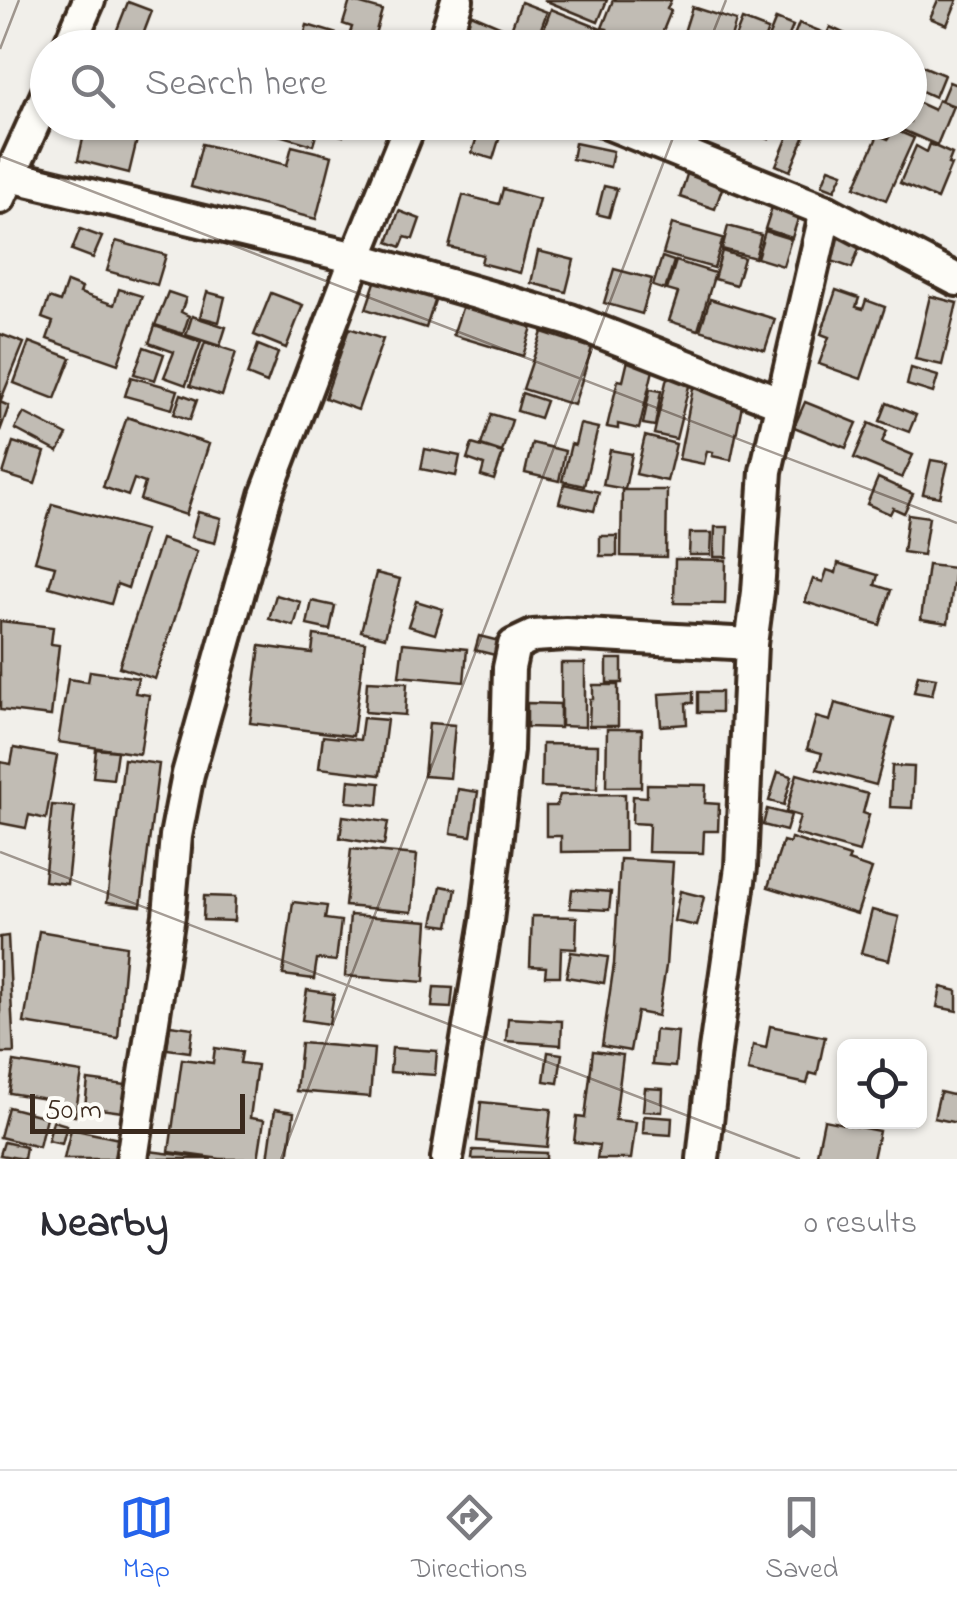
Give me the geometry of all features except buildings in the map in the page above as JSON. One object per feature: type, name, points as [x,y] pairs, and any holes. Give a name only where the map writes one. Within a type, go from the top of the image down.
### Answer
[{"type":"street","points":[[76,30],[89,0]]},
{"type":"street","points":[[448,30],[458,0]]},
{"type":"street","points":[[30,132],[5,187],[356,258],[570,320],[781,403]]},
{"type":"street","points":[[132,1159],[188,774],[266,495],[404,140]]},
{"type":"street","points":[[650,140],[826,211],[957,280]]},
{"type":"street","points":[[703,1159],[742,868],[751,644],[766,471],[826,211]]},
{"type":"street","points":[[448,1159],[487,921],[507,750],[509,668],[514,645],[533,636],[566,634],[751,644]]}]
